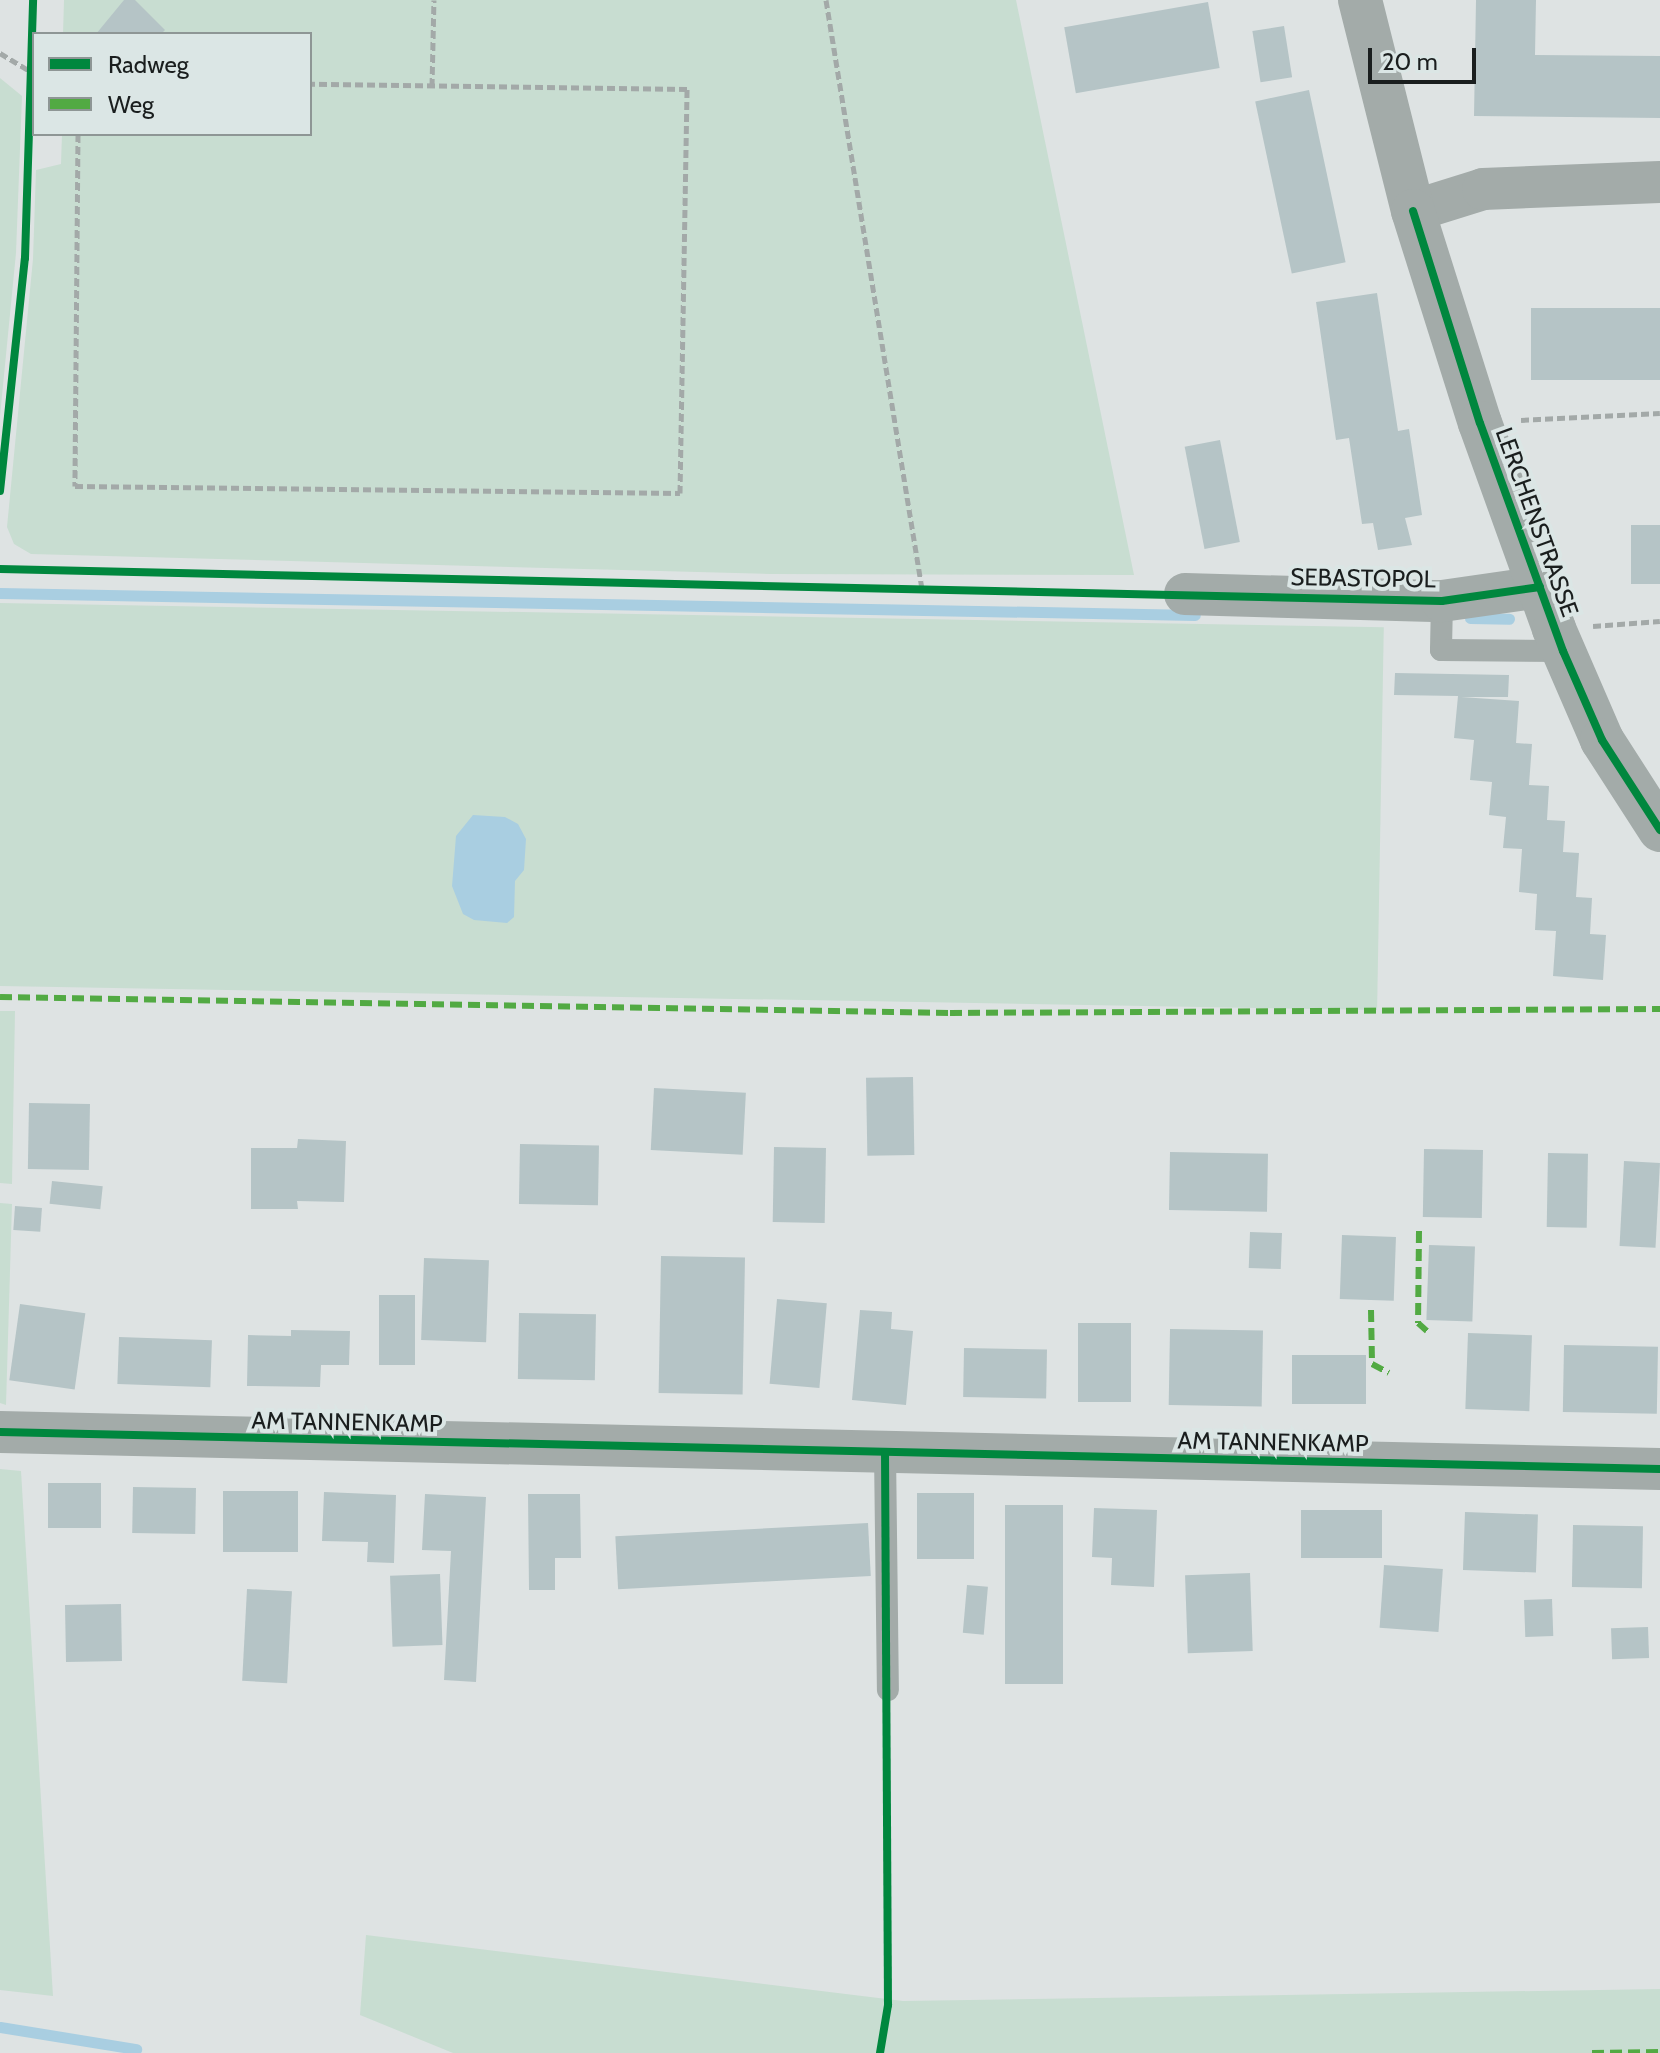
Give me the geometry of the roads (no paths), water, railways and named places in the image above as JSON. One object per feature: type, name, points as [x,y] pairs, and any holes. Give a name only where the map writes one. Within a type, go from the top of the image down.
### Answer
[{"type":"street","name":"LERCHENSTRASSE","points":[[1360,0],[1413,211],[1480,423],[1558,640],[1602,740],[1660,830]]},
{"type":"street","points":[[1413,211],[1483,189],[1660,182]]},
{"type":"street","name":"SEBASTOPOL","points":[[1185,594],[1442,601],[1540,587]]},
{"type":"street","name":"AM TANNENKAMP","points":[[0,1432],[1660,1469]]},
{"type":"lane","points":[[1442,601],[1441,650],[1558,640]]},
{"type":"lane","points":[[885,1452],[888,1690]]},
{"type":"water","points":[[473,815],[505,817],[518,824],[526,839],[524,870],[515,881],[514,917],[507,923],[474,920],[463,914],[452,886],[456,836]]},
{"type":"waterway","points":[[0,593],[1195,615]]},
{"type":"waterway","points":[[1470,618],[1509,619]]},
{"type":"waterway","points":[[0,2027],[136,2049]]}]
